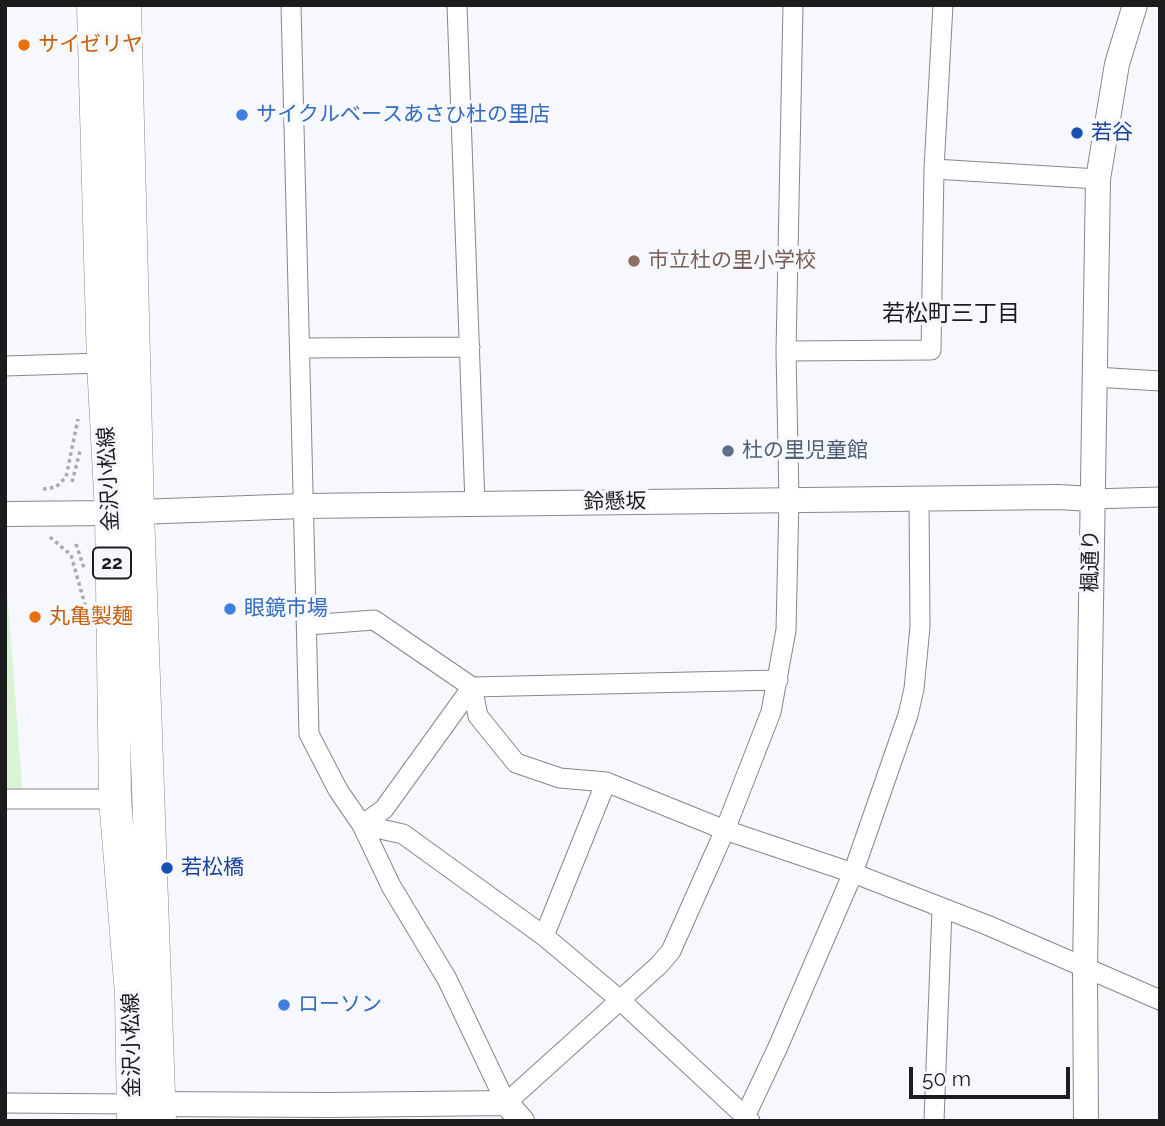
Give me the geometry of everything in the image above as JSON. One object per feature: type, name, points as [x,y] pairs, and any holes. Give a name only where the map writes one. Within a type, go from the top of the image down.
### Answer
[{"type":"main road","name":"金沢小松線","points":[[93,5],[103,363],[125,513],[146,1112]]},
{"type":"main road","name":"金沢小松線","points":[[125,5],[125,513],[115,799],[131,994],[146,1112]]},
{"type":"street","points":[[291,5],[309,734],[338,790],[362,825],[391,886],[447,979],[514,1112]]},
{"type":"street","points":[[457,5],[475,504]]},
{"type":"street","points":[[5,1104],[146,1112],[514,1112],[620,1000],[671,951],[726,830],[771,712],[786,630],[789,500],[786,351],[793,5]]},
{"type":"street","points":[[786,351],[931,350],[934,169],[943,5]]},
{"type":"street","name":"楓通り","points":[[1086,1121],[1085,968],[1098,179],[1117,64],[1135,5]]},
{"type":"street","points":[[934,169],[1098,179]]},
{"type":"street","points":[[300,348],[470,347]]},
{"type":"street","points":[[5,366],[103,363]]},
{"type":"street","points":[[1094,377],[1160,381]]},
{"type":"street","points":[[362,825],[403,834],[544,936],[620,1000],[746,1119],[853,873],[908,715],[914,689],[920,627],[919,498]]},
{"type":"street","name":"鈴懸坂","points":[[5,513],[125,513],[303,506],[919,498],[1092,499]]},
{"type":"street","points":[[1092,499],[1160,498]]},
{"type":"street","points":[[308,625],[374,620],[472,687],[778,680]]},
{"type":"street","points":[[472,687],[478,716],[516,763],[561,779],[606,782],[726,830],[853,873],[986,925],[1160,1000]]},
{"type":"street","points":[[362,825],[384,809],[472,687]]},
{"type":"street","points":[[544,936],[606,782]]},
{"type":"street","points":[[5,799],[115,799]]},
{"type":"street","points":[[934,1121],[942,909]]},
{"type":"path","points":[[33,490],[56,487],[66,477],[81,408]]},
{"type":"path","points":[[42,531],[71,555],[87,614]]},
{"type":"green space","points":[[5,563],[23,799],[5,799]]},
{"type":"place","name":"サイゼリヤ","points":[[24,45]]},
{"type":"place","name":"サイクルベースあさひ杜の里店","points":[[242,115]]},
{"type":"place","name":"若谷","points":[[1077,133]]},
{"type":"place","name":"市立杜の里小学校","points":[[634,261]]},
{"type":"place","name":"杜の里児童館","points":[[728,451]]},
{"type":"place","name":"眼鏡市場","points":[[230,609]]},
{"type":"place","name":"丸亀製麺","points":[[35,617]]},
{"type":"place","name":"若松橋","points":[[167,868]]},
{"type":"place","name":"ローソン","points":[[284,1005]]},
{"type":"district","name":"若松町三丁目","points":[[951,314]]}]
